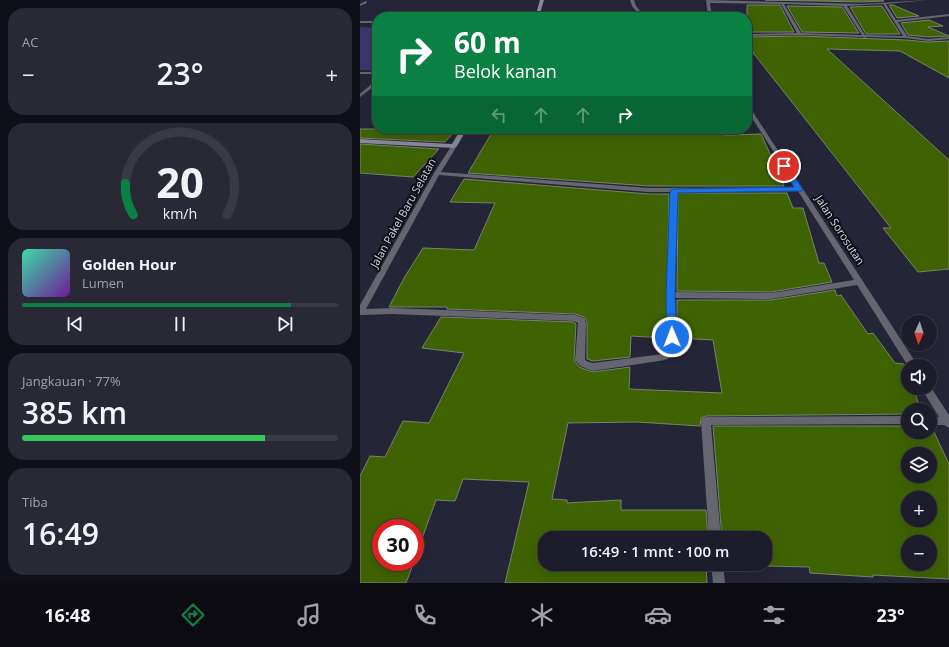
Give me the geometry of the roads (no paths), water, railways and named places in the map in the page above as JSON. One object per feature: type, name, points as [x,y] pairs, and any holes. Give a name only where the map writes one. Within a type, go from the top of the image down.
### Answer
[{"type":"street","points":[[538,12],[542,0]]},
{"type":"street","points":[[632,0],[634,6],[639,12]]},
{"type":"street","points":[[710,12],[709,1],[782,4],[884,4],[926,0]]},
{"type":"street","points":[[360,5],[366,2]]},
{"type":"street","points":[[782,4],[800,34]]},
{"type":"street","points":[[844,4],[865,37]]},
{"type":"street","points":[[884,4],[906,37]]},
{"type":"street","points":[[895,21],[949,15]]},
{"type":"street","points":[[360,22],[372,22]]},
{"type":"street","points":[[752,35],[800,34],[906,37],[928,40],[949,38]]},
{"type":"street","points":[[360,73],[372,73]]},
{"type":"street","points":[[360,96],[372,86]]},
{"type":"street","name":"Jalan Sorosutan","points":[[752,114],[908,359]]},
{"type":"street","points":[[360,141],[454,146],[461,134]]},
{"type":"street","name":"Jalan Pakel Baru Selatan","points":[[360,312],[437,173],[454,146]]},
{"type":"street","points":[[437,173],[674,191],[799,190]]},
{"type":"street","points":[[360,312],[392,311],[575,318],[581,320],[582,323],[580,360],[583,364],[592,367],[665,357],[670,354],[672,350],[671,295],[674,191]]},
{"type":"street","points":[[671,295],[771,296],[859,282]]},
{"type":"street","points":[[931,395],[948,422]]},
{"type":"street","points":[[714,531],[706,422],[901,420]]},
{"type":"street","points":[[937,421],[948,422]]},
{"type":"street","points":[[718,571],[719,583]]}]
